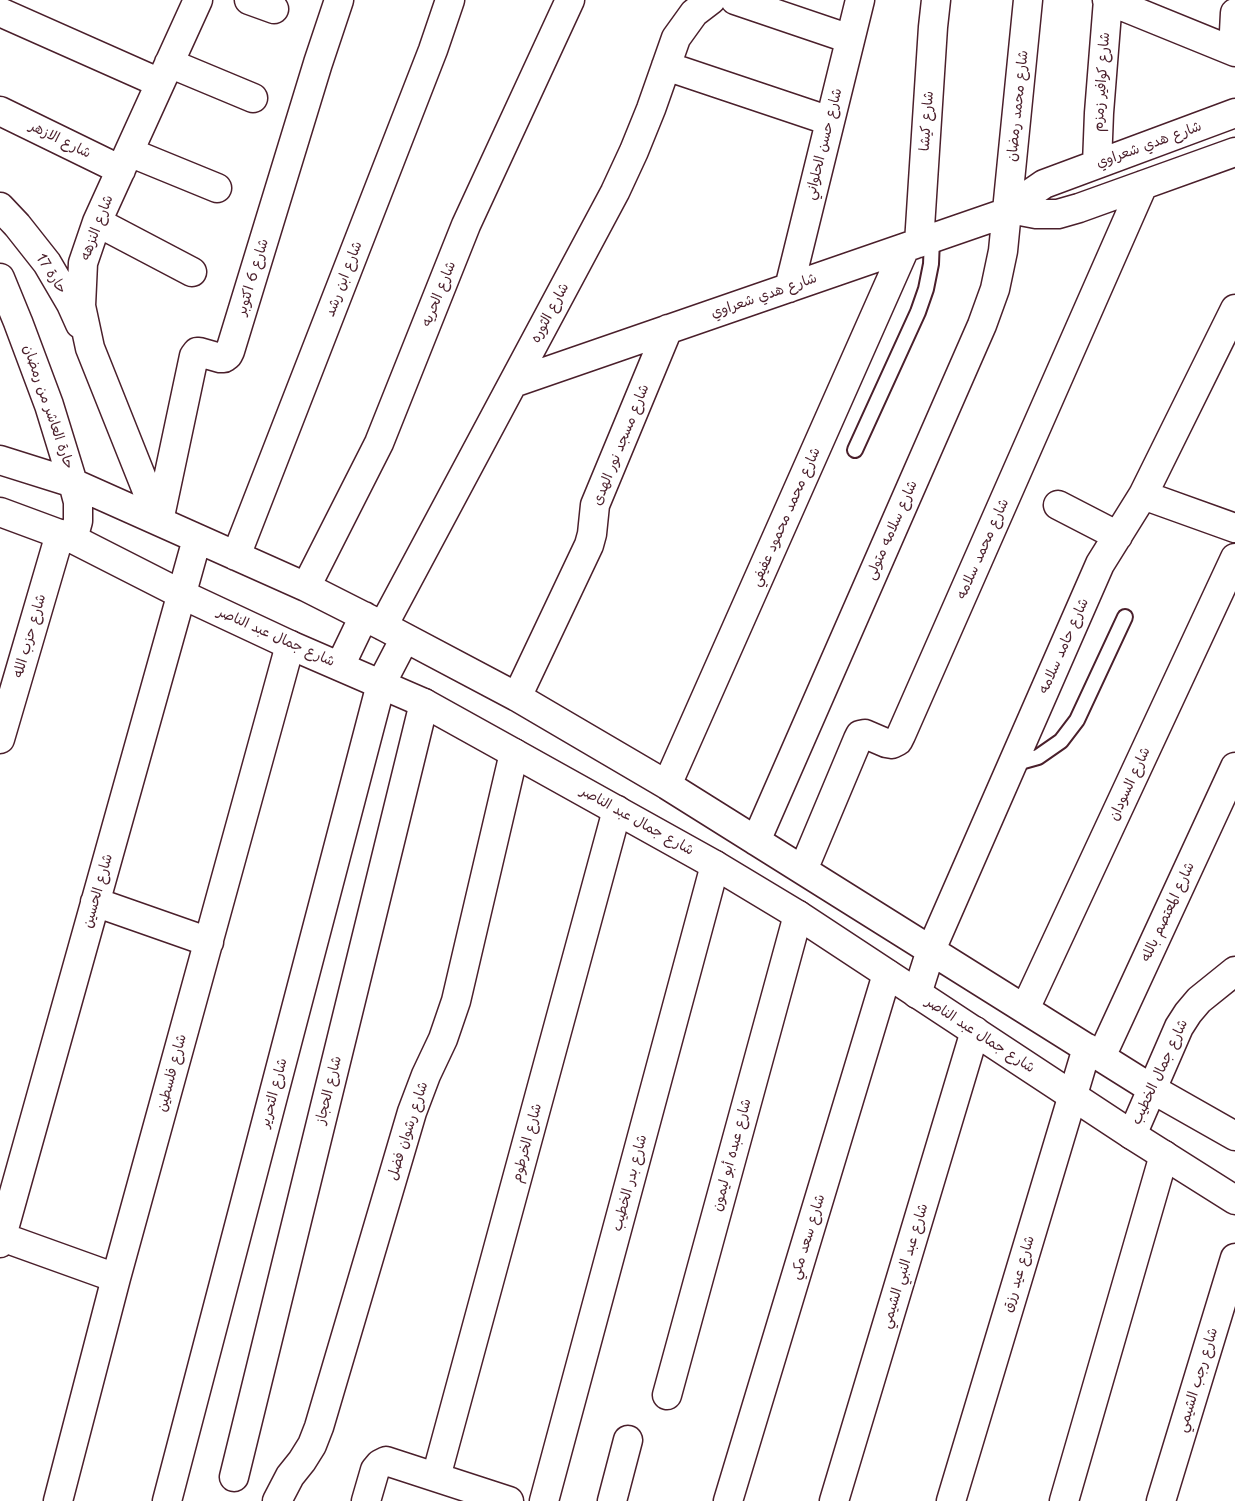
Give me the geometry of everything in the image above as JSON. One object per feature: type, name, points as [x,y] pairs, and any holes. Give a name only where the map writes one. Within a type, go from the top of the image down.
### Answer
[{"type":"street","name":"شارع النزهه","points":[[159,521],[90,348],[81,306],[83,263],[97,222],[198,0]]},
{"type":"street","points":[[248,0],[274,9]]},
{"type":"street","name":"شارع 6 اكتوبر","points":[[159,521],[194,354],[199,352],[224,358],[230,351],[339,0]]},
{"type":"street","name":"شارع ابن رشد","points":[[236,556],[433,50],[450,0]]},
{"type":"street","name":"شارع الحريه","points":[[306,587],[378,443],[466,225],[570,0]]},
{"type":"street","name":"شارع الثوره","points":[[384,627],[615,192],[634,151],[676,38],[694,13],[711,0]]},
{"type":"street","points":[[735,0],[850,39]]},
{"type":"street","name":"شارع حسن الحلواني","points":[[788,288],[860,0]]},
{"type":"street","name":"شارع كيشا","points":[[919,243],[936,0]]},
{"type":"street","name":"شارع محمد رمضان","points":[[1011,211],[1028,0]]},
{"type":"street","points":[[1107,0],[1234,52],[1235,13]]},
{"type":"street","name":"شارع كوافير زمزم","points":[[1097,164],[1107,0]]},
{"type":"street","points":[[0,12],[165,73],[253,98]]},
{"type":"street","points":[[666,66],[830,121]]},
{"type":"street","name":"شارع الازهر","points":[[0,111],[125,161],[217,188]]},
{"type":"street","name":"شارع هدي شعراوي","points":[[513,383],[1011,211],[1028,195],[1044,184],[1235,113]]},
{"type":"street","name":"شارع هدي شعراوي","points":[[1011,211],[1058,214],[1235,152]]},
{"type":"street","name":"شارع محمد سلامه","points":[[803,870],[860,736],[865,734],[892,744],[898,741],[902,735],[1143,185]]},
{"type":"street","name":"حارة 17","points":[[0,207],[17,225],[46,263],[71,304],[90,348]]},
{"type":"street","name":"شارع سلامه متولى","points":[[756,841],[982,326],[997,279],[1011,211]]},
{"type":"street","points":[[97,222],[192,272]]},
{"type":"street","name":"شارع محمد محمود عفيفي","points":[[666,785],[919,243]]},
{"type":"street","name":"حارة العاشر من رمضان","points":[[0,278],[49,406],[74,483],[78,502],[78,521],[67,537]]},
{"type":"street","name":"شارع حامد سلامه","points":[[917,994],[930,950],[1100,564],[1142,495],[1235,309]]},
{"type":"street","name":"شارع مسجد نور الهدى","points":[[517,697],[589,545],[595,505],[668,329]]},
{"type":"street","points":[[0,460],[74,483],[306,587],[517,697],[666,785],[1152,1089],[1235,1136]]},
{"type":"street","points":[[1142,495],[1235,528]]},
{"type":"street","points":[[1058,504],[1118,536]]},
{"type":"street","name":"شارع جمال عبد الناصر","points":[[0,512],[67,537],[290,646],[424,703],[514,752],[715,864],[798,915],[1132,1135],[1235,1200]]},
{"type":"street","name":"شارع حزب الله","points":[[0,739],[67,537]]},
{"type":"street","name":"شارع الحسين","points":[[1,1240],[197,539]]},
{"type":"street","name":"شارع السودان","points":[[1025,1009],[1235,558]]},
{"type":"street","points":[[340,666],[384,627]]},
{"type":"street","name":"شارع التحرير","points":[[166,1501],[381,684],[384,627]]},
{"type":"street","name":"شارع فلسطين","points":[[58,1501],[116,1278],[290,646]]},
{"type":"street","name":"شارع الحجاز","points":[[234,1477],[424,703]]},
{"type":"street","name":"شارع رشوان فضل","points":[[277,1501],[290,1476],[312,1445],[319,1427],[412,1112],[426,1075],[443,1039],[456,1001],[514,752]]},
{"type":"street","name":"شارع المعتصم بالله","points":[[1094,1052],[1235,767]]},
{"type":"street","name":"شارع الخرطوم","points":[[436,1476],[617,810]]},
{"type":"street","name":"شارع بدر الخطيب","points":[[544,1501],[715,864]]},
{"type":"street","points":[[95,902],[209,942]]},
{"type":"street","name":"شارع عبده أبو ليمون","points":[[667,1395],[798,915]]},
{"type":"street","name":"شارع جمال الخطيب","points":[[1132,1135],[1179,1027],[1199,1000],[1235,971]]},
{"type":"street","name":"شارع سعد مكي","points":[[728,1501],[887,974]]},
{"type":"street","name":"شارع عبد النبي الشيمي","points":[[834,1501],[975,1031]]},
{"type":"street","name":"شارع عيد رزق","points":[[951,1501],[1073,1095],[1094,1052]]},
{"type":"street","points":[[1064,1501],[1164,1155]]},
{"type":"street","points":[[1,1240],[116,1278]]},
{"type":"street","name":"شارع رجب الشيمي","points":[[1162,1501],[1235,1258]]},
{"type":"street","points":[[612,1501],[628,1440]]},
{"type":"street","points":[[366,1501],[375,1470],[386,1461],[508,1501]]},
{"type":"lane","points":[[855,450],[918,312],[926,288],[931,264],[919,243]]},
{"type":"lane","points":[[1012,764],[1038,756],[1061,741],[1077,720],[1125,617]]}]
